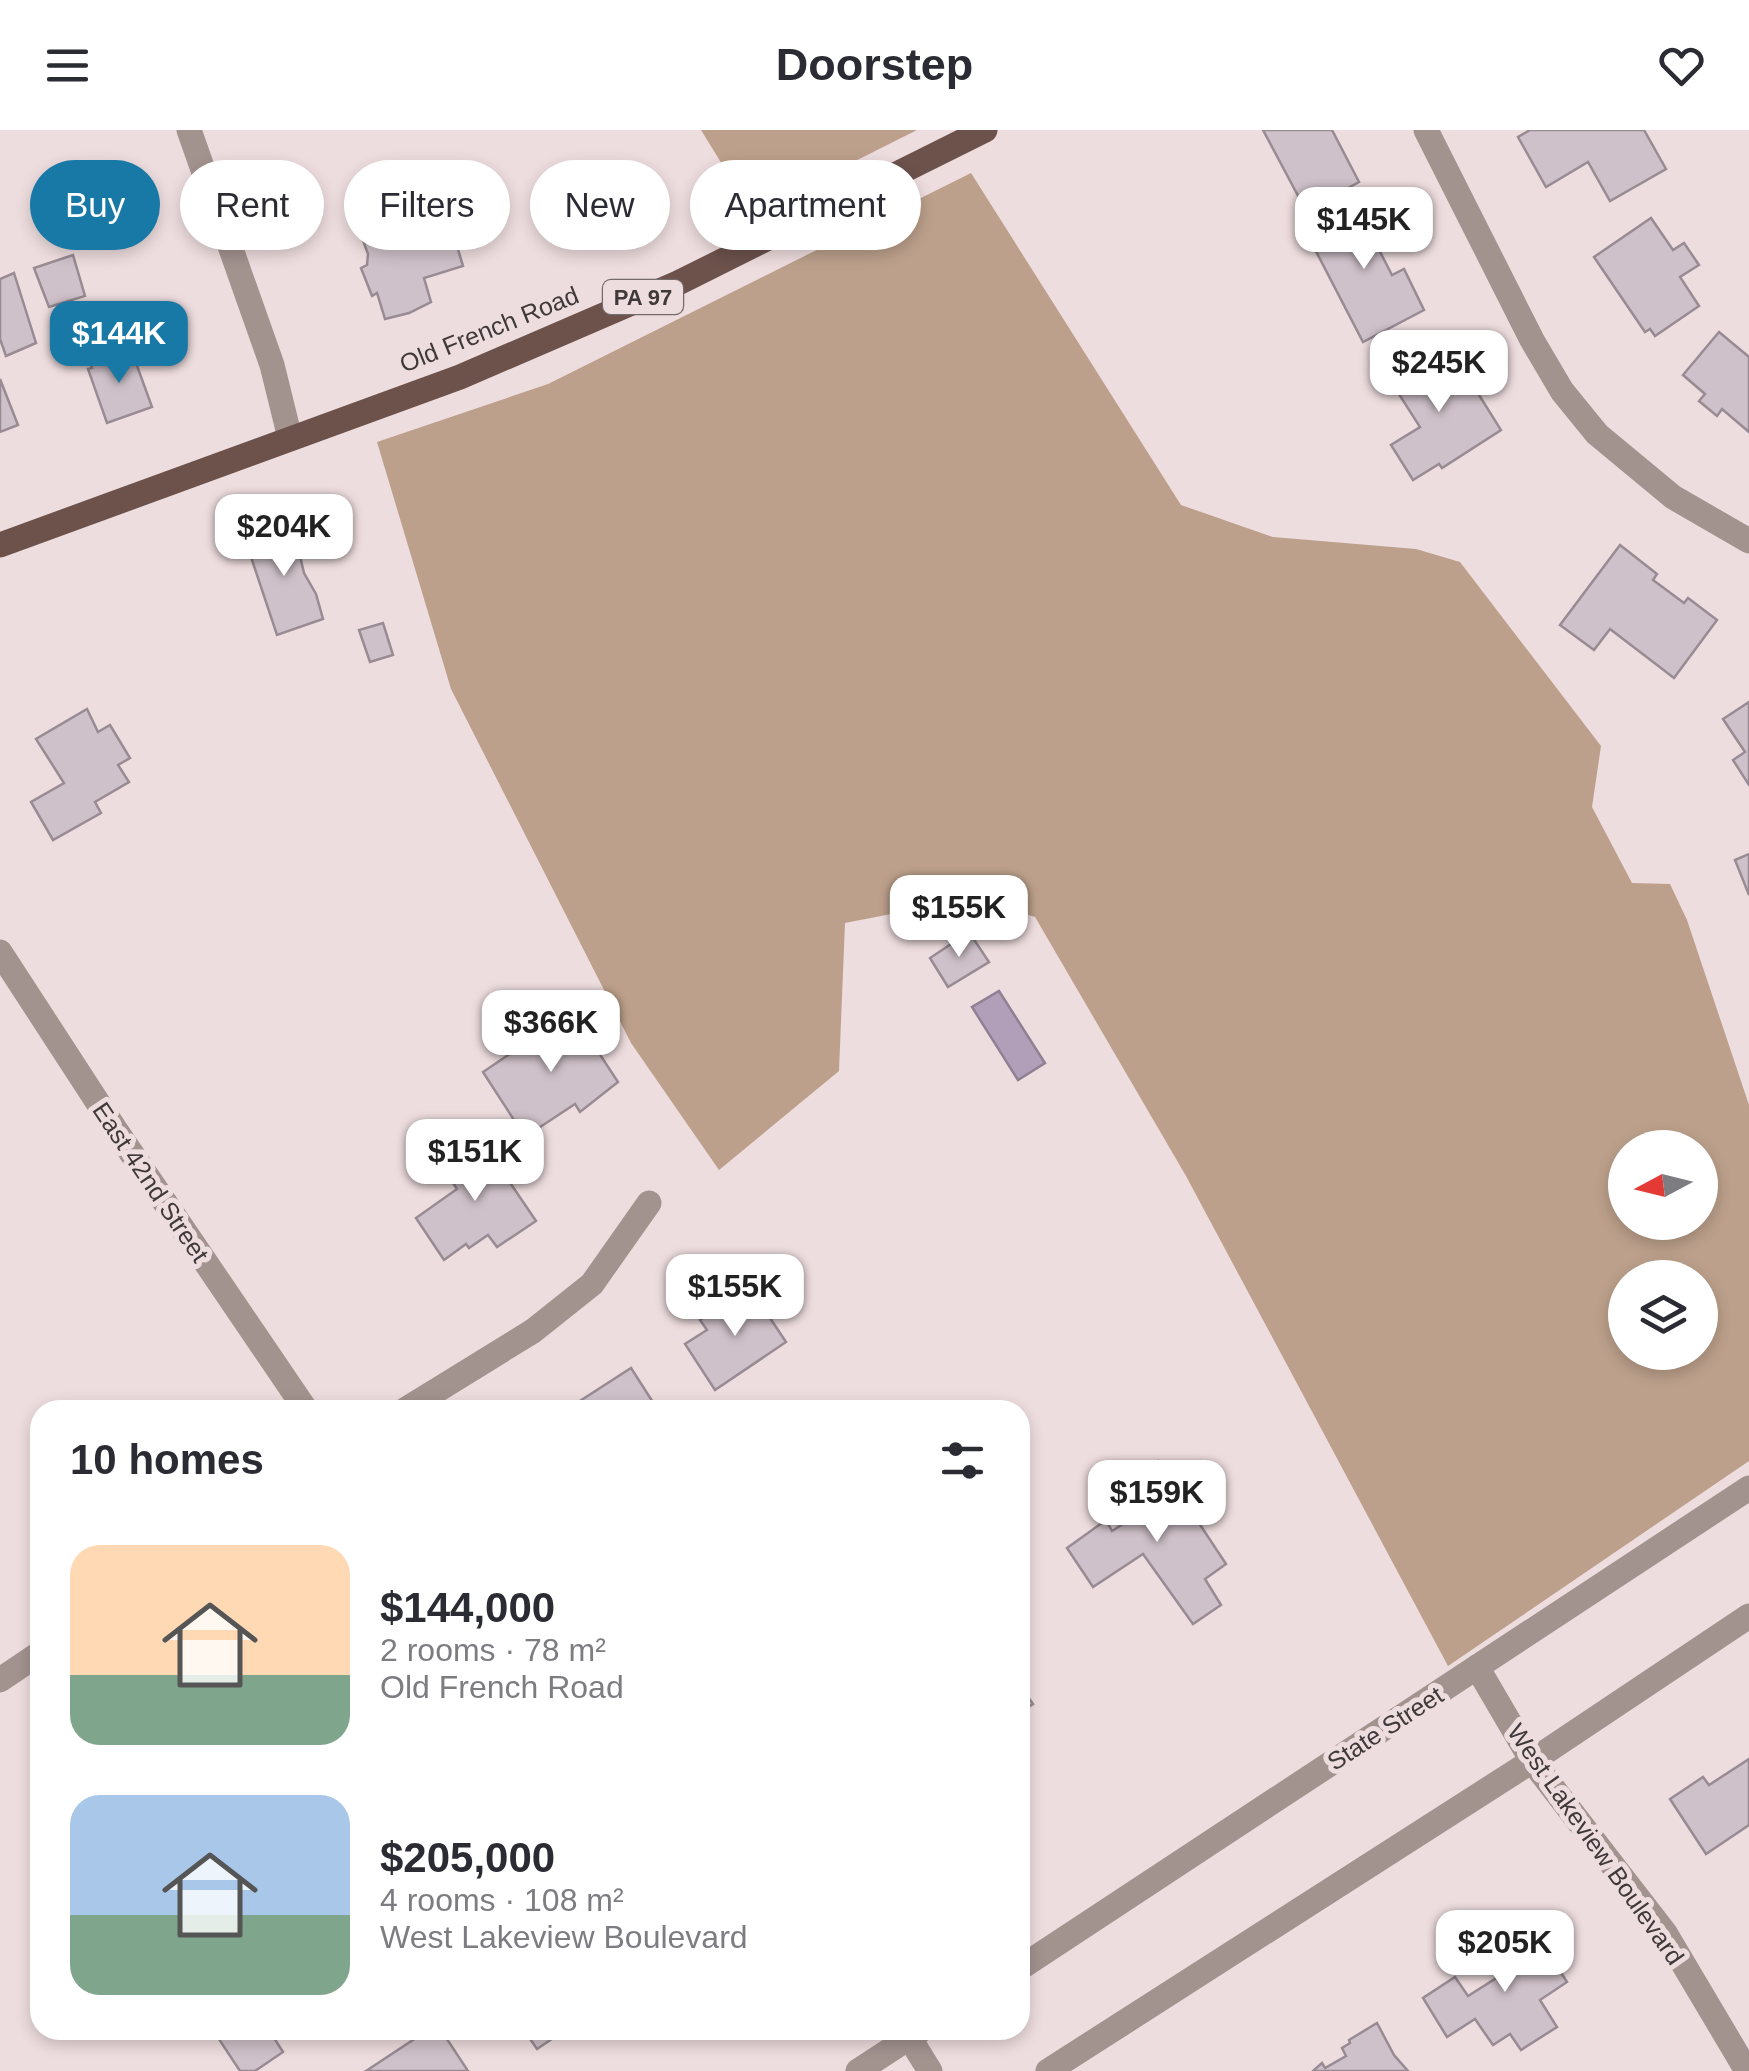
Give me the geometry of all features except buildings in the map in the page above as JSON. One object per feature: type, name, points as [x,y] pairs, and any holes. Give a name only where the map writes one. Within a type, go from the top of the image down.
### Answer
[{"type":"main road","name":"Old French Road","points":[[0,545],[460,376],[678,282],[985,130]]},
{"type":"street","points":[[189,130],[272,365],[290,438]]},
{"type":"street","points":[[1426,130],[1532,340],[1562,391],[1597,434],[1673,497],[1749,541]]},
{"type":"street","name":"East 42nd Street","points":[[0,952],[299,1400]]},
{"type":"street","points":[[420,1400],[533,1331],[592,1284],[649,1204]]},
{"type":"street","name":"State Street","points":[[1030,1961],[1749,1488]]},
{"type":"street","points":[[1048,2071],[1532,1761],[1749,1616]]},
{"type":"street","points":[[0,1680],[30,1660]]},
{"type":"street","name":"West Lakeview Boulevard","points":[[1477,1668],[1532,1761],[1664,1933],[1747,2071]]},
{"type":"street","points":[[858,2071],[906,2040]]},
{"type":"street","points":[[917,2040],[930,2071]]},
{"type":"shaded area","points":[[701,130],[917,130],[857,160],[719,160]]},
{"type":"shaded area","points":[[971,173],[1181,505],[1273,537],[1416,549],[1460,562],[1601,746],[1592,807],[1632,883],[1670,884],[1687,920],[1749,1105],[1749,1461],[1448,1666],[1186,1176],[1035,917],[973,898],[845,923],[839,1071],[719,1170],[631,1043],[451,689],[377,442],[548,384],[817,250],[921,250],[921,198]]},
{"type":"shaded area","points":[[999,991],[1045,1063],[1018,1080],[972,1007]]}]
